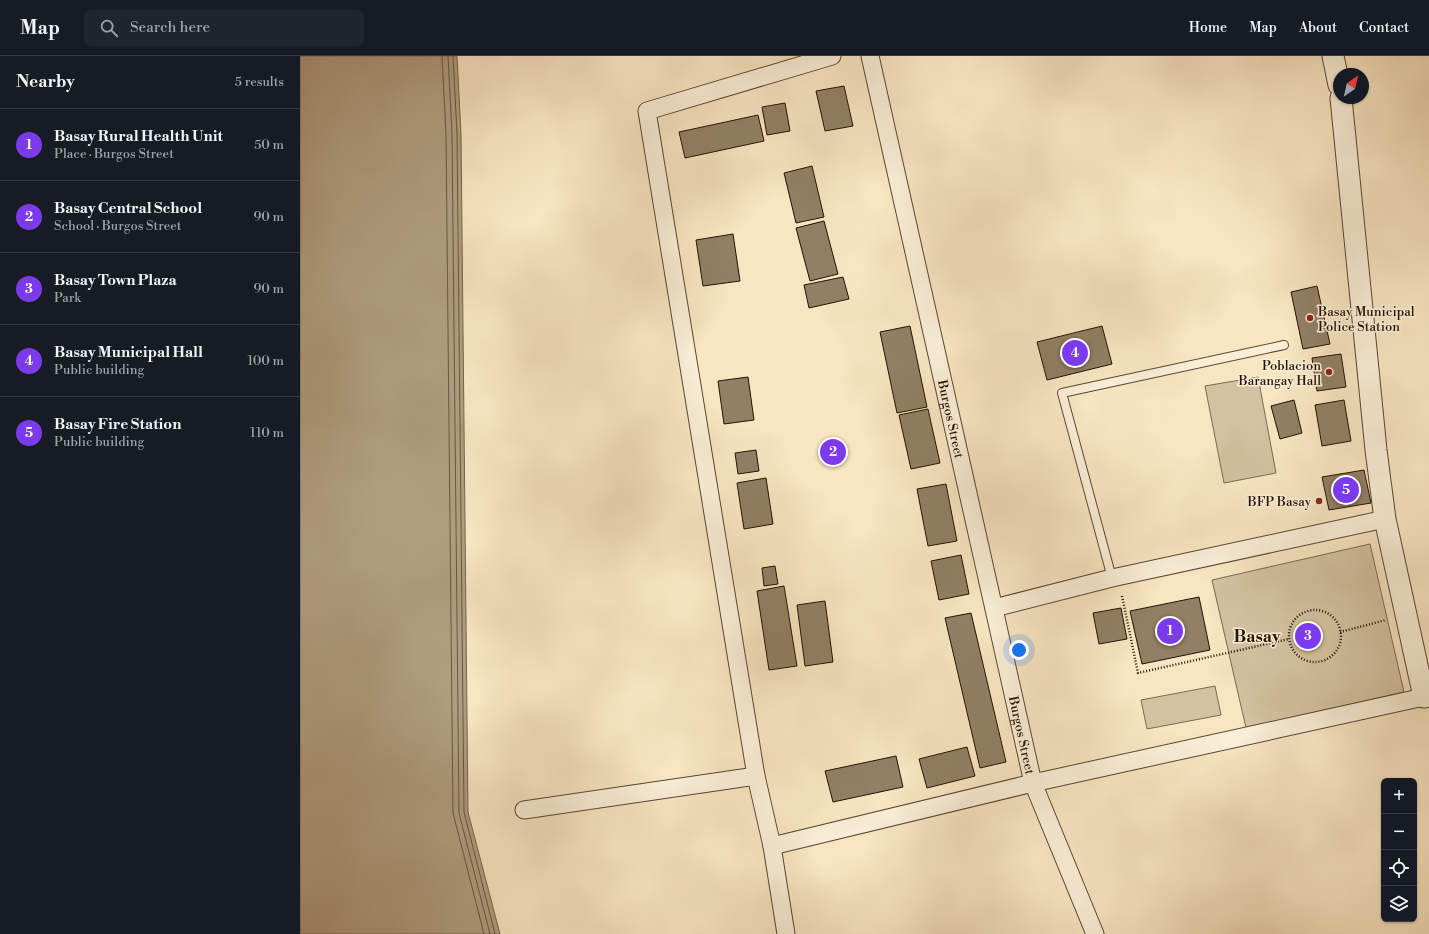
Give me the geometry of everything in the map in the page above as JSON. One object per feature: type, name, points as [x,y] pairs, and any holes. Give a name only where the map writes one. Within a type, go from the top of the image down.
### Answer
[{"type":"street","points":[[786,934],[772,846],[756,776],[647,111],[832,56]]},
{"type":"street","name":"Burgos Street","points":[[870,56],[1033,783],[1095,934]]},
{"type":"street","points":[[1333,56],[1335,68]]},
{"type":"street","points":[[772,846],[1033,783],[1427,696],[1406,615],[1385,520],[1376,450],[1343,104]]},
{"type":"street","points":[[994,608],[1115,577],[1385,520]]},
{"type":"street","points":[[524,810],[756,776]]},
{"type":"lane","points":[[1115,577],[1062,393],[1284,345]]},
{"type":"path","points":[[1115,577],[1138,673],[1289,639]]},
{"type":"path","points":[[1311,610],[1320,611],[1330,616],[1338,625],[1340,632],[1338,648],[1328,659],[1320,661],[1312,662],[1297,654],[1289,639],[1292,624],[1297,617],[1311,610]]},
{"type":"path","points":[[1340,632],[1406,615]]},
{"type":"shaded area","points":[[1258,377],[1276,473],[1224,483],[1205,386]]},
{"type":"shaded area","points":[[1370,544],[1404,692],[1246,728],[1212,580]]},
{"type":"shaded area","points":[[1215,686],[1221,715],[1147,729],[1141,700]]},
{"type":"water","points":[[300,56],[457,56],[461,134],[468,812],[500,934],[300,934]]},
{"type":"building","points":[[844,86],[853,126],[825,131],[816,91]]},
{"type":"building","points":[[785,103],[790,131],[767,135],[762,107]]},
{"type":"building","points":[[758,115],[764,141],[685,158],[679,132]]},
{"type":"building","points":[[812,166],[824,217],[796,223],[784,173]]},
{"type":"building","points":[[824,221],[838,274],[810,281],[796,228]]},
{"type":"building","points":[[733,234],[740,281],[703,286],[696,240]]},
{"type":"building","points":[[843,277],[849,299],[809,308],[804,285]]},
{"type":"building","name":"Basay Municipal Police Station","points":[[1317,286],[1330,344],[1303,349],[1291,292]]},
{"type":"building","points":[[910,326],[927,407],[897,413],[880,332]]},
{"type":"building","points":[[1102,326],[1112,364],[1047,380],[1037,342]]},
{"type":"building","name":"Poblacion Barangay Hall","points":[[1341,354],[1346,387],[1317,391],[1312,358]]},
{"type":"building","points":[[748,377],[754,420],[724,424],[718,381]]},
{"type":"building","points":[[1294,400],[1302,433],[1280,439],[1271,406]]},
{"type":"building","points":[[1344,400],[1351,441],[1322,446],[1315,405]]},
{"type":"building","points":[[928,409],[940,463],[911,469],[899,415]]},
{"type":"building","points":[[756,450],[759,471],[738,474],[735,453]]},
{"type":"building","points":[[1364,470],[1371,503],[1329,510],[1322,477]]},
{"type":"building","points":[[766,478],[773,524],[744,529],[737,483]]},
{"type":"building","points":[[946,484],[957,541],[928,546],[917,489]]},
{"type":"building","points":[[961,555],[969,594],[939,600],[931,561]]},
{"type":"building","points":[[775,566],[778,584],[764,586],[762,568]]},
{"type":"building","points":[[784,586],[797,666],[769,670],[757,591]]},
{"type":"building","points":[[1199,597],[1210,650],[1142,664],[1130,611]]},
{"type":"building","points":[[825,601],[833,662],[805,666],[797,605]]},
{"type":"building","points":[[1121,608],[1127,639],[1099,644],[1093,613]]},
{"type":"building","points":[[971,613],[1006,762],[980,768],[945,618]]},
{"type":"building","points":[[967,747],[975,776],[927,788],[919,759]]},
{"type":"building","points":[[896,756],[903,787],[833,802],[825,771]]},
{"type":"place","name":"Basay Municipal Police Station","points":[[1310,318]]},
{"type":"place","name":"Basay Municipal Hall","points":[[1075,353]]},
{"type":"place","name":"Poblacion Barangay Hall","points":[[1329,372]]},
{"type":"place","name":"Basay Central School","points":[[833,452]]},
{"type":"place","name":"Basay Fire Station","points":[[1346,490]]},
{"type":"place","name":"BFP Basay","points":[[1319,501]]},
{"type":"place","name":"Basay Rural Health Unit","points":[[1170,631]]},
{"type":"place","name":"Basay Town Plaza","points":[[1308,636]]},
{"type":"district","name":"Basay","points":[[1257,636]]}]
